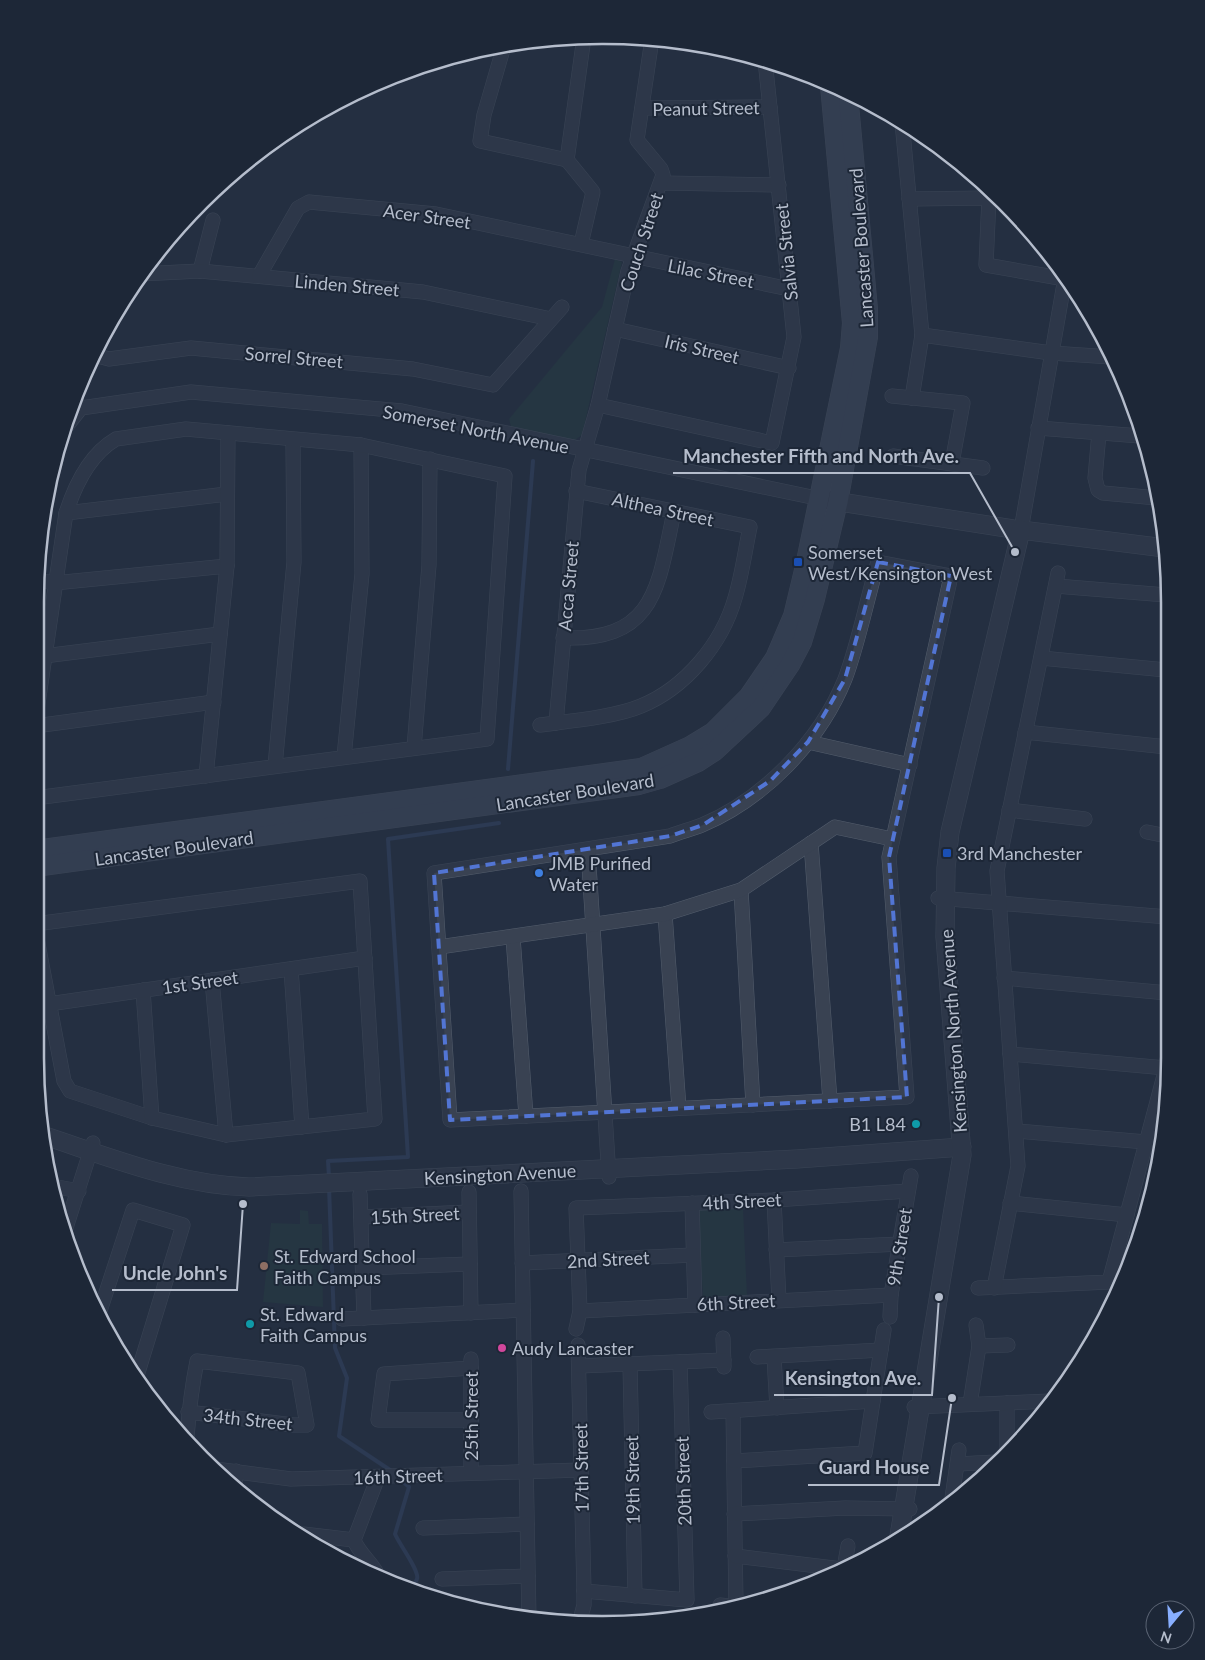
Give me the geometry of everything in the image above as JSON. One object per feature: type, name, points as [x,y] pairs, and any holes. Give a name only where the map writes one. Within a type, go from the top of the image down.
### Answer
[{"type":"main road","name":"Lancaster Boulevard","points":[[44,866],[638,785],[660,779],[698,762],[715,751],[761,708],[790,665],[802,642],[815,598],[850,348],[852,323],[831,92]]},
{"type":"main road","name":"Lancaster Boulevard","points":[[44,849],[642,768],[702,740],[734,713],[764,676],[775,658],[793,616],[829,500],[862,377],[869,323],[849,100]]},
{"type":"street","points":[[567,160],[583,45]]},
{"type":"street","name":"Couch Street","points":[[585,451],[598,405],[633,257],[663,175],[661,169],[637,140],[651,46]]},
{"type":"street","points":[[502,53],[484,116],[480,141],[567,160],[593,192],[581,244]]},
{"type":"street","name":"Salvia Street","points":[[598,405],[772,443],[794,337],[766,68]]},
{"type":"street","name":"Peanut Street","points":[[642,108],[770,107]]},
{"type":"street","points":[[905,133],[909,199],[922,335],[912,398]]},
{"type":"street","points":[[661,183],[779,185]]},
{"type":"street","points":[[909,199],[988,198]]},
{"type":"street","points":[[989,199],[986,265],[1056,277]]},
{"type":"street","name":"Acer Street","points":[[259,276],[298,208],[309,202],[436,214],[581,244],[633,257]]},
{"type":"street","points":[[200,271],[213,220]]},
{"type":"street","name":"Lilac Street","points":[[633,257],[789,288]]},
{"type":"street","name":"Linden Street","points":[[151,273],[200,271],[423,292],[551,319]]},
{"type":"street","points":[[1021,530],[1063,287]]},
{"type":"street","points":[[551,319],[562,307]]},
{"type":"street","name":"Sorrel Street","points":[[100,357],[109,359],[191,348],[413,369],[494,385],[551,319]]},
{"type":"street","name":"Iris Street","points":[[615,329],[789,368]]},
{"type":"street","points":[[922,335],[1051,353],[1105,357]]},
{"type":"street","name":"Somerset North Avenue","points":[[79,408],[200,392],[402,411],[585,451],[829,500]]},
{"type":"street","points":[[892,396],[964,403],[952,464]]},
{"type":"street","points":[[1038,428],[1136,436]]},
{"type":"street","points":[[44,797],[487,739],[505,476],[361,445],[186,430],[116,439],[106,445],[75,486],[66,512],[44,656],[220,634]]},
{"type":"street","points":[[206,776],[227,566],[228,433]]},
{"type":"street","points":[[1099,433],[1095,478],[1098,490],[1103,493],[1152,498]]},
{"type":"street","points":[[275,766],[294,562],[293,440]]},
{"type":"street","points":[[344,757],[362,574],[361,445]]},
{"type":"street","name":"Acca Street","points":[[556,723],[576,491],[579,470],[585,451]]},
{"type":"street","points":[[893,456],[983,468]]},
{"type":"street","points":[[414,748],[429,565],[430,459]]},
{"type":"street","name":"Althea Street","points":[[556,723],[640,707],[662,696],[686,676],[713,644],[725,625],[735,598],[750,527],[576,491]]},
{"type":"street","points":[[66,512],[227,494]]},
{"type":"street","points":[[829,500],[1021,530],[1158,547]]},
{"type":"street","points":[[563,638],[597,637],[612,634],[626,625],[648,604],[658,583],[674,512]]},
{"type":"street","name":"Kensington North Avenue","points":[[901,1529],[907,1509],[918,1406],[957,1191],[962,1147],[942,898],[950,832],[1021,530]]},
{"type":"street","points":[[878,562],[951,576],[910,765],[888,857],[907,1097],[450,1120],[434,873],[670,836],[703,825],[737,805],[770,781],[808,742],[830,707],[845,679],[878,562]]},
{"type":"street","points":[[45,581],[54,583],[227,566]]},
{"type":"street","points":[[994,1288],[1018,1166],[997,870],[1057,579],[1161,594]]},
{"type":"street","points":[[1041,658],[1161,670]]},
{"type":"street","points":[[44,724],[214,702]]},
{"type":"street","points":[[540,725],[556,723]]},
{"type":"street","points":[[1025,732],[1161,746]]},
{"type":"street","points":[[808,742],[910,765]]},
{"type":"street","points":[[1009,810],[1085,819]]},
{"type":"street","points":[[439,948],[666,914],[740,890],[835,827],[892,839]]},
{"type":"street","points":[[1147,832],[1161,835]]},
{"type":"street","points":[[811,843],[830,1101]]},
{"type":"street","points":[[588,850],[608,1173]]},
{"type":"street","points":[[44,925],[360,881],[375,1119],[226,1135],[152,1118],[70,1091],[64,1081],[44,969]]},
{"type":"street","points":[[740,890],[753,1105]]},
{"type":"street","points":[[942,898],[1161,917]]},
{"type":"street","points":[[666,914],[679,1108]]},
{"type":"street","points":[[513,936],[526,1116]]},
{"type":"street","name":"1st Street","points":[[44,1004],[365,958]]},
{"type":"street","points":[[291,969],[302,1127]]},
{"type":"street","points":[[1004,978],[1161,993]]},
{"type":"street","points":[[212,980],[226,1135]]},
{"type":"street","points":[[143,990],[152,1118]]},
{"type":"street","points":[[1010,1054],[1161,1068]]},
{"type":"street","points":[[978,1288],[1109,1282],[1160,1090]]},
{"type":"street","points":[[1017,1131],[1146,1142]]},
{"type":"street","name":"Kensington Avenue","points":[[50,1137],[91,1147],[186,1180],[218,1186],[331,1183],[521,1183],[608,1173],[962,1147]]},
{"type":"street","points":[[68,1221],[91,1147]]},
{"type":"street","name":"9th Street","points":[[890,1317],[891,1294],[911,1176]]},
{"type":"street","points":[[521,1183],[529,1611]]},
{"type":"street","points":[[59,1187],[79,1191]]},
{"type":"street","name":"4th Street","points":[[578,1260],[576,1208],[774,1200],[908,1191]]},
{"type":"street","points":[[469,1192],[471,1313]]},
{"type":"street","points":[[360,1194],[364,1318]]},
{"type":"street","points":[[774,1200],[779,1300]]},
{"type":"street","points":[[692,1203],[695,1304]]},
{"type":"street","points":[[1010,1203],[1127,1215]]},
{"type":"street","points":[[102,1306],[133,1210],[183,1226],[139,1369]]},
{"type":"street","name":"15th Street","points":[[361,1217],[469,1212]]},
{"type":"street","points":[[776,1250],[900,1244]]},
{"type":"street","name":"2nd Street","points":[[522,1263],[693,1255]]},
{"type":"street","points":[[576,1329],[580,1311],[578,1260]]},
{"type":"street","points":[[363,1268],[470,1264]]},
{"type":"street","name":"6th Street","points":[[580,1311],[891,1294]]},
{"type":"street","points":[[342,1319],[523,1310]]},
{"type":"street","points":[[970,1404],[979,1346],[976,1325]]},
{"type":"street","points":[[734,1461],[865,1453],[884,1330]]},
{"type":"street","points":[[579,1366],[680,1362],[724,1364],[723,1338]]},
{"type":"street","name":"17th Street","points":[[578,1345],[584,1592],[584,1605],[581,1615]]},
{"type":"street","points":[[979,1346],[1008,1345]]},
{"type":"street","points":[[756,1357],[881,1350]]},
{"type":"street","points":[[774,1357],[777,1408]]},
{"type":"street","name":"34th Street","points":[[197,1361],[298,1373],[307,1425],[293,1425],[188,1412],[197,1361]]},
{"type":"street","name":"20th Street","points":[[635,1596],[687,1600],[680,1362]]},
{"type":"street","name":"25th Street","points":[[471,1420],[378,1420],[384,1374],[471,1364],[471,1420],[471,1473]]},
{"type":"street","name":"19th Street","points":[[630,1364],[635,1596]]},
{"type":"street","points":[[711,1412],[873,1401]]},
{"type":"street","points":[[918,1406],[1043,1401]]},
{"type":"street","points":[[1007,1403],[1007,1443]]},
{"type":"street","points":[[733,1411],[736,1600]]},
{"type":"street","points":[[187,1432],[188,1412]]},
{"type":"street","points":[[953,1493],[959,1450]]},
{"type":"street","points":[[958,1464],[988,1462]]},
{"type":"street","name":"16th Street","points":[[225,1470],[291,1479],[582,1470]]},
{"type":"street","points":[[236,1471],[236,1479]]},
{"type":"street","points":[[371,1566],[358,1552],[354,1540],[382,1477]]},
{"type":"street","points":[[734,1514],[845,1508],[907,1509]]},
{"type":"street","points":[[423,1528],[527,1524]]},
{"type":"street","points":[[314,1535],[354,1540]]},
{"type":"street","points":[[845,1561],[848,1546]]},
{"type":"street","points":[[735,1556],[831,1568]]},
{"type":"street","points":[[442,1579],[528,1576]]},
{"type":"street","points":[[584,1592],[635,1596]]},
{"type":"highlighted area","points":[[878,562],[951,576],[889,857],[907,1097],[450,1120],[434,873],[670,836],[703,825],[770,781],[808,742],[845,679]]},
{"type":"green space","points":[[615,259],[622,262],[582,435],[575,440],[511,427],[509,419],[602,307]]},
{"type":"green space","points":[[743,1207],[747,1296],[703,1298],[698,1209]]},
{"type":"green space","points":[[300,1210],[308,1211],[309,1224],[322,1224],[323,1307],[263,1302],[271,1223],[300,1224]]},
{"type":"waterway","points":[[508,769],[533,461]]},
{"type":"waterway","points":[[329,1177],[328,1161],[408,1157],[388,839],[499,823]]},
{"type":"waterway","points":[[329,1187],[335,1348],[347,1378],[339,1436],[393,1472]]},
{"type":"waterway","points":[[400,1479],[409,1487],[395,1534],[417,1575],[414,1584]]},
{"type":"place","name":"Manchester Fifth and North Ave.","points":[[1015,552]]},
{"type":"place","name":"Somerset West/Kensington West","points":[[798,562]]},
{"type":"place","name":"3rd Manchester","points":[[947,853]]},
{"type":"place","name":"JMB Purified Water","points":[[539,873]]},
{"type":"place","name":"B1 L84","points":[[916,1124]]},
{"type":"place","name":"Uncle John's","points":[[243,1204]]},
{"type":"place","name":"St. Edward School Faith Campus","points":[[264,1266]]},
{"type":"place","name":"Kensington Ave.","points":[[939,1297]]},
{"type":"place","name":"St. Edward Faith Campus","points":[[250,1324]]},
{"type":"place","name":"Audy Lancaster","points":[[502,1348]]},
{"type":"place","name":"Guard House","points":[[952,1398]]}]
